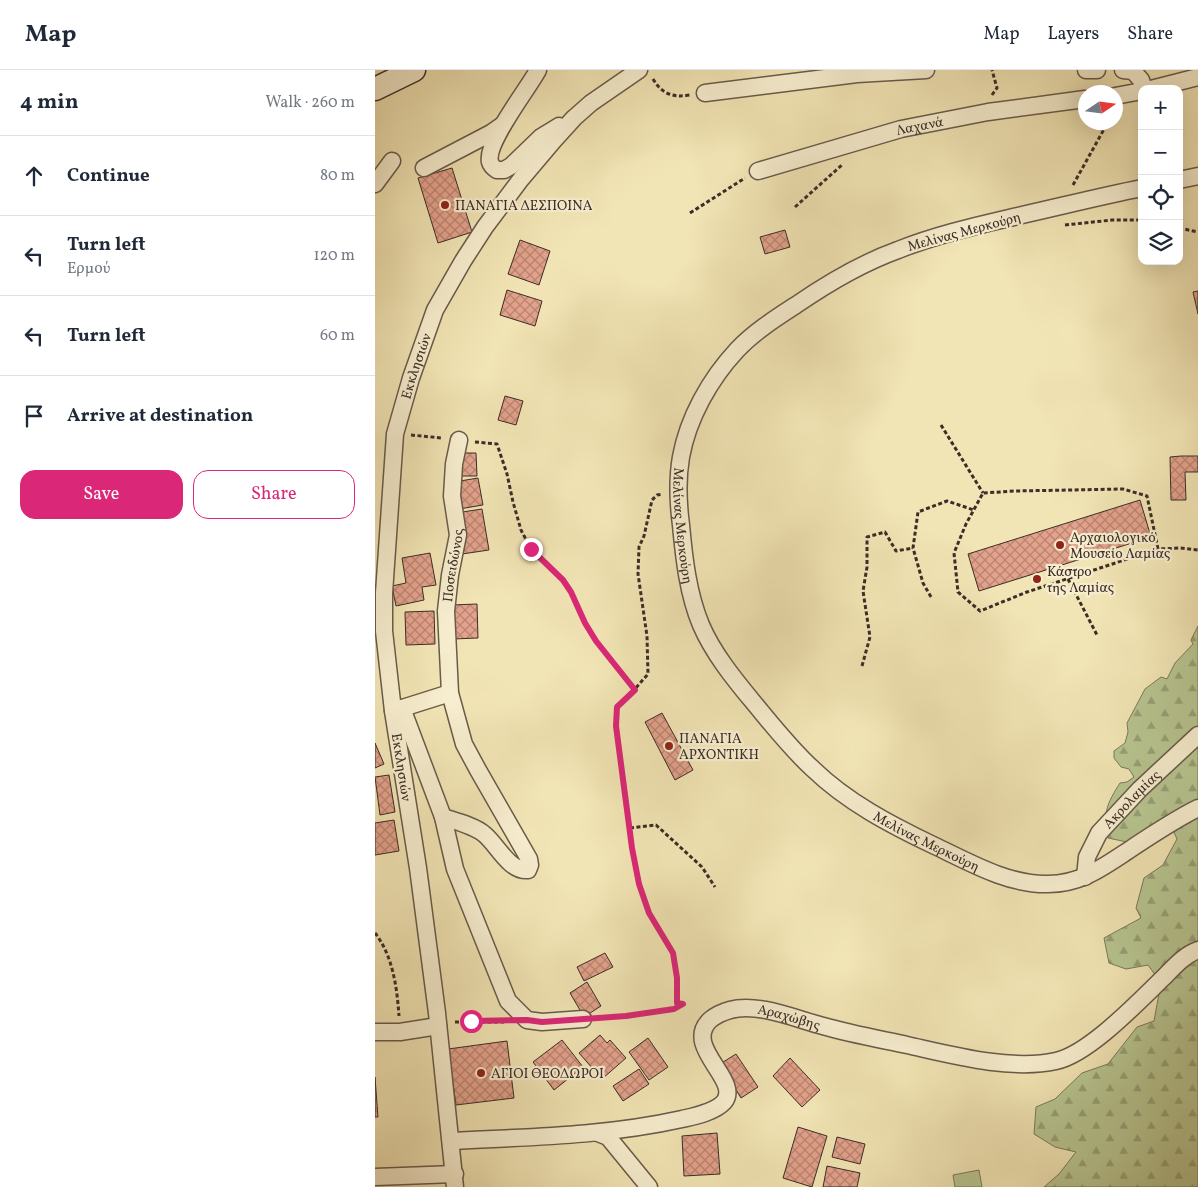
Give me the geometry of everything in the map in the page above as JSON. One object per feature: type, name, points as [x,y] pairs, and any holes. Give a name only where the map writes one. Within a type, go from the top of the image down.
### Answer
[{"type":"main road","points":[[375,89],[415,70]]},
{"type":"street","points":[[538,70],[495,140],[490,157],[492,166],[499,170],[506,170],[547,133],[575,118]]},
{"type":"street","points":[[705,93],[857,74],[926,70]]},
{"type":"street","points":[[1086,70],[1097,70]]},
{"type":"street","points":[[1123,70],[1133,71],[1141,80],[1142,85]]},
{"type":"street","name":"Εκκλησιών","points":[[455,1181],[438,1020],[398,709],[386,646],[384,593],[393,451],[397,425],[424,338],[441,298],[490,220],[554,140],[575,118],[591,103],[645,73]]},
{"type":"street","points":[[1167,85],[1198,77]]},
{"type":"street","points":[[1123,94],[1138,91]]},
{"type":"street","name":"Λαχανά","points":[[758,171],[901,129],[988,112],[1078,100]]},
{"type":"street","points":[[424,168],[491,133],[504,124]]},
{"type":"street","points":[[375,184],[392,161]]},
{"type":"street","points":[[1183,179],[1198,176]]},
{"type":"street","name":"Μελίνας Μερκούρη","points":[[1138,189],[939,235],[896,250],[838,279],[763,327],[737,350],[721,369],[705,393],[697,410],[684,444],[679,473],[681,534],[691,594],[704,632],[732,675],[790,746],[813,770],[846,795],[887,821],[954,855],[995,873],[1023,882],[1060,884],[1085,877],[1103,868],[1198,808]]},
{"type":"street","name":"Ποσειδώνος","points":[[443,817],[483,833],[511,863],[521,871],[528,870],[530,865],[529,859],[464,744],[450,693],[446,611],[450,575],[458,535],[452,496],[454,464],[459,440]]},
{"type":"street","points":[[450,693],[398,709],[443,817],[455,870],[486,949],[508,1001],[527,1020],[542,1022],[583,1019]]},
{"type":"street","name":"Ακρολαμίας","points":[[1085,877],[1087,857],[1099,834],[1140,789],[1198,735]]},
{"type":"street","name":"Αραχώβης","points":[[451,1141],[598,1133],[633,1129],[697,1115],[723,1104],[727,1094],[726,1086],[705,1048],[702,1035],[705,1026],[715,1016],[730,1010],[746,1007],[837,1030],[955,1056],[1001,1063],[1049,1062],[1073,1055],[1091,1042],[1181,961],[1198,950]]},
{"type":"street","points":[[375,1032],[400,1032],[438,1020]]},
{"type":"street","points":[[598,1133],[608,1137],[649,1187]]},
{"type":"street","points":[[375,1176],[455,1181]]},
{"type":"path","points":[[645,73],[664,93],[682,96],[705,93]]},
{"type":"path","points":[[1058,206],[1080,175],[1104,130]]},
{"type":"path","points":[[795,207],[845,163]]},
{"type":"path","points":[[690,213],[758,171]]},
{"type":"path","points":[[1183,229],[1198,232]]},
{"type":"path","points":[[941,425],[983,493]]},
{"type":"path","points":[[497,444],[507,474],[521,530],[531,549],[563,580],[596,641],[635,690]]},
{"type":"path","points":[[983,493],[1123,489],[1147,496],[1158,549]]},
{"type":"path","points":[[583,1019],[626,1016],[674,1009],[683,1004],[677,1003],[677,978],[673,953],[649,913],[639,884],[617,739],[617,707],[648,674],[647,636],[638,574],[639,547],[644,536],[652,500],[657,495],[679,492]]},
{"type":"path","points":[[983,493],[954,554],[958,592],[980,611],[1027,592],[1158,549],[1180,548],[1198,550]]},
{"type":"path","points":[[931,597],[923,583],[913,548],[918,512],[947,501],[974,510]]},
{"type":"path","points":[[862,666],[870,637],[863,591],[867,567],[867,537],[885,532],[896,551],[913,548]]},
{"type":"path","points":[[1068,579],[1097,635]]},
{"type":"path","points":[[630,828],[656,825],[702,867],[715,887]]},
{"type":"path","points":[[375,933],[389,959],[394,974],[400,1032]]},
{"type":"path","points":[[438,1020],[451,1023],[527,1020]]},
{"type":"green space","points":[[1198,626],[1198,1187],[1044,1187],[1059,1174],[1076,1152],[1055,1147],[1034,1134],[1036,1107],[1055,1099],[1082,1073],[1108,1064],[1137,1027],[1154,1021],[1161,983],[1148,965],[1126,969],[1109,963],[1104,938],[1141,918],[1136,908],[1144,878],[1163,865],[1177,839],[1169,821],[1127,842],[1108,838],[1106,816],[1109,803],[1120,783],[1127,782],[1134,777],[1129,769],[1121,767],[1114,758],[1114,751],[1125,743],[1128,732],[1127,723],[1145,689],[1161,677],[1167,679],[1175,663],[1193,644],[1191,640]]},
{"type":"green space","points":[[979,1170],[982,1187],[955,1187],[953,1175]]},
{"type":"building","name":"ΠΑΝΑΓΙΑ ΔΕΣΠΟΙΝΑ","points":[[452,168],[472,232],[438,243],[418,178]]},
{"type":"building","points":[[785,230],[790,247],[765,254],[760,237]]},
{"type":"building","points":[[520,240],[550,251],[539,285],[508,274]]},
{"type":"building","points":[[507,290],[542,301],[535,326],[500,315]]},
{"type":"building","points":[[1198,291],[1198,314],[1193,292]]},
{"type":"building","points":[[505,396],[523,401],[516,425],[498,420]]},
{"type":"building","points":[[460,453],[476,453],[477,476],[461,476]]},
{"type":"building","points":[[1198,456],[1198,472],[1185,472],[1186,500],[1171,500],[1170,457]]},
{"type":"building","points":[[478,478],[483,505],[459,509],[454,482]]},
{"type":"building","name":"Αρχαιολογικό Μουσείο Λαμίας","points":[[1140,500],[1151,537],[979,591],[968,554]]},
{"type":"building","points":[[482,509],[489,550],[462,554],[456,513]]},
{"type":"building","points":[[430,553],[436,585],[422,587],[424,600],[396,606],[392,586],[406,583],[402,558]]},
{"type":"building","points":[[477,604],[478,638],[453,639],[452,605]]},
{"type":"building","points":[[434,611],[435,644],[406,645],[405,612]]},
{"type":"building","name":"ΠΑΝΑΓΙΑ ΑΡΧΟΝΤΙΚΗ","points":[[662,713],[693,770],[675,780],[645,722]]},
{"type":"building","points":[[375,743],[384,764],[375,768]]},
{"type":"building","points":[[389,775],[395,812],[380,815],[375,777]]},
{"type":"building","points":[[394,820],[399,851],[375,855],[375,823]]},
{"type":"building","points":[[605,953],[613,967],[584,981],[577,967]]},
{"type":"building","points":[[587,982],[601,1006],[584,1017],[570,993]]},
{"type":"building","points":[[600,1035],[607,1043],[610,1040],[626,1058],[602,1079],[579,1053]]},
{"type":"building","points":[[648,1038],[668,1067],[649,1080],[629,1052]]},
{"type":"building","points":[[562,1040],[583,1067],[554,1090],[533,1062]]},
{"type":"building","name":"ΑΓΙΟΙ ΘΕΟΔΩΡΟΙ","points":[[507,1041],[514,1098],[456,1105],[448,1049]]},
{"type":"building","points":[[736,1054],[758,1087],[741,1098],[720,1064]]},
{"type":"building","points":[[790,1058],[820,1090],[802,1107],[773,1076]]},
{"type":"building","points":[[639,1069],[649,1084],[623,1101],[613,1086]]},
{"type":"building","points":[[375,1077],[378,1117],[375,1117]]},
{"type":"building","points":[[798,1127],[827,1136],[812,1187],[783,1178]]},
{"type":"building","points":[[717,1133],[720,1174],[684,1176],[682,1136]]},
{"type":"building","points":[[837,1137],[865,1144],[860,1164],[832,1157]]},
{"type":"building","points":[[827,1166],[860,1173],[857,1187],[823,1187]]},
{"type":"place","name":"ΠΑΝΑΓΙΑ ΔΕΣΠΟΙΝΑ","points":[[445,205]]},
{"type":"place","name":"Αρχαιολογικό Μουσείο Λαμίας","points":[[1060,545]]},
{"type":"place","name":"Κάστρο της Λαμίας","points":[[1037,579]]},
{"type":"place","name":"ΠΑΝΑΓΙΑ ΑΡΧΟΝΤΙΚΗ","points":[[669,746]]},
{"type":"place","name":"ΑΓΙΟΙ ΘΕΟΔΩΡΟΙ","points":[[481,1073]]},
{"type":"route","points":[[471,1021],[505,1022],[527,1020],[542,1022],[626,1016],[674,1009],[683,1004],[677,1003],[678,990],[673,953],[649,913],[639,884],[632,848],[616,726],[617,707],[635,690],[596,641],[563,580],[531,549]]}]
